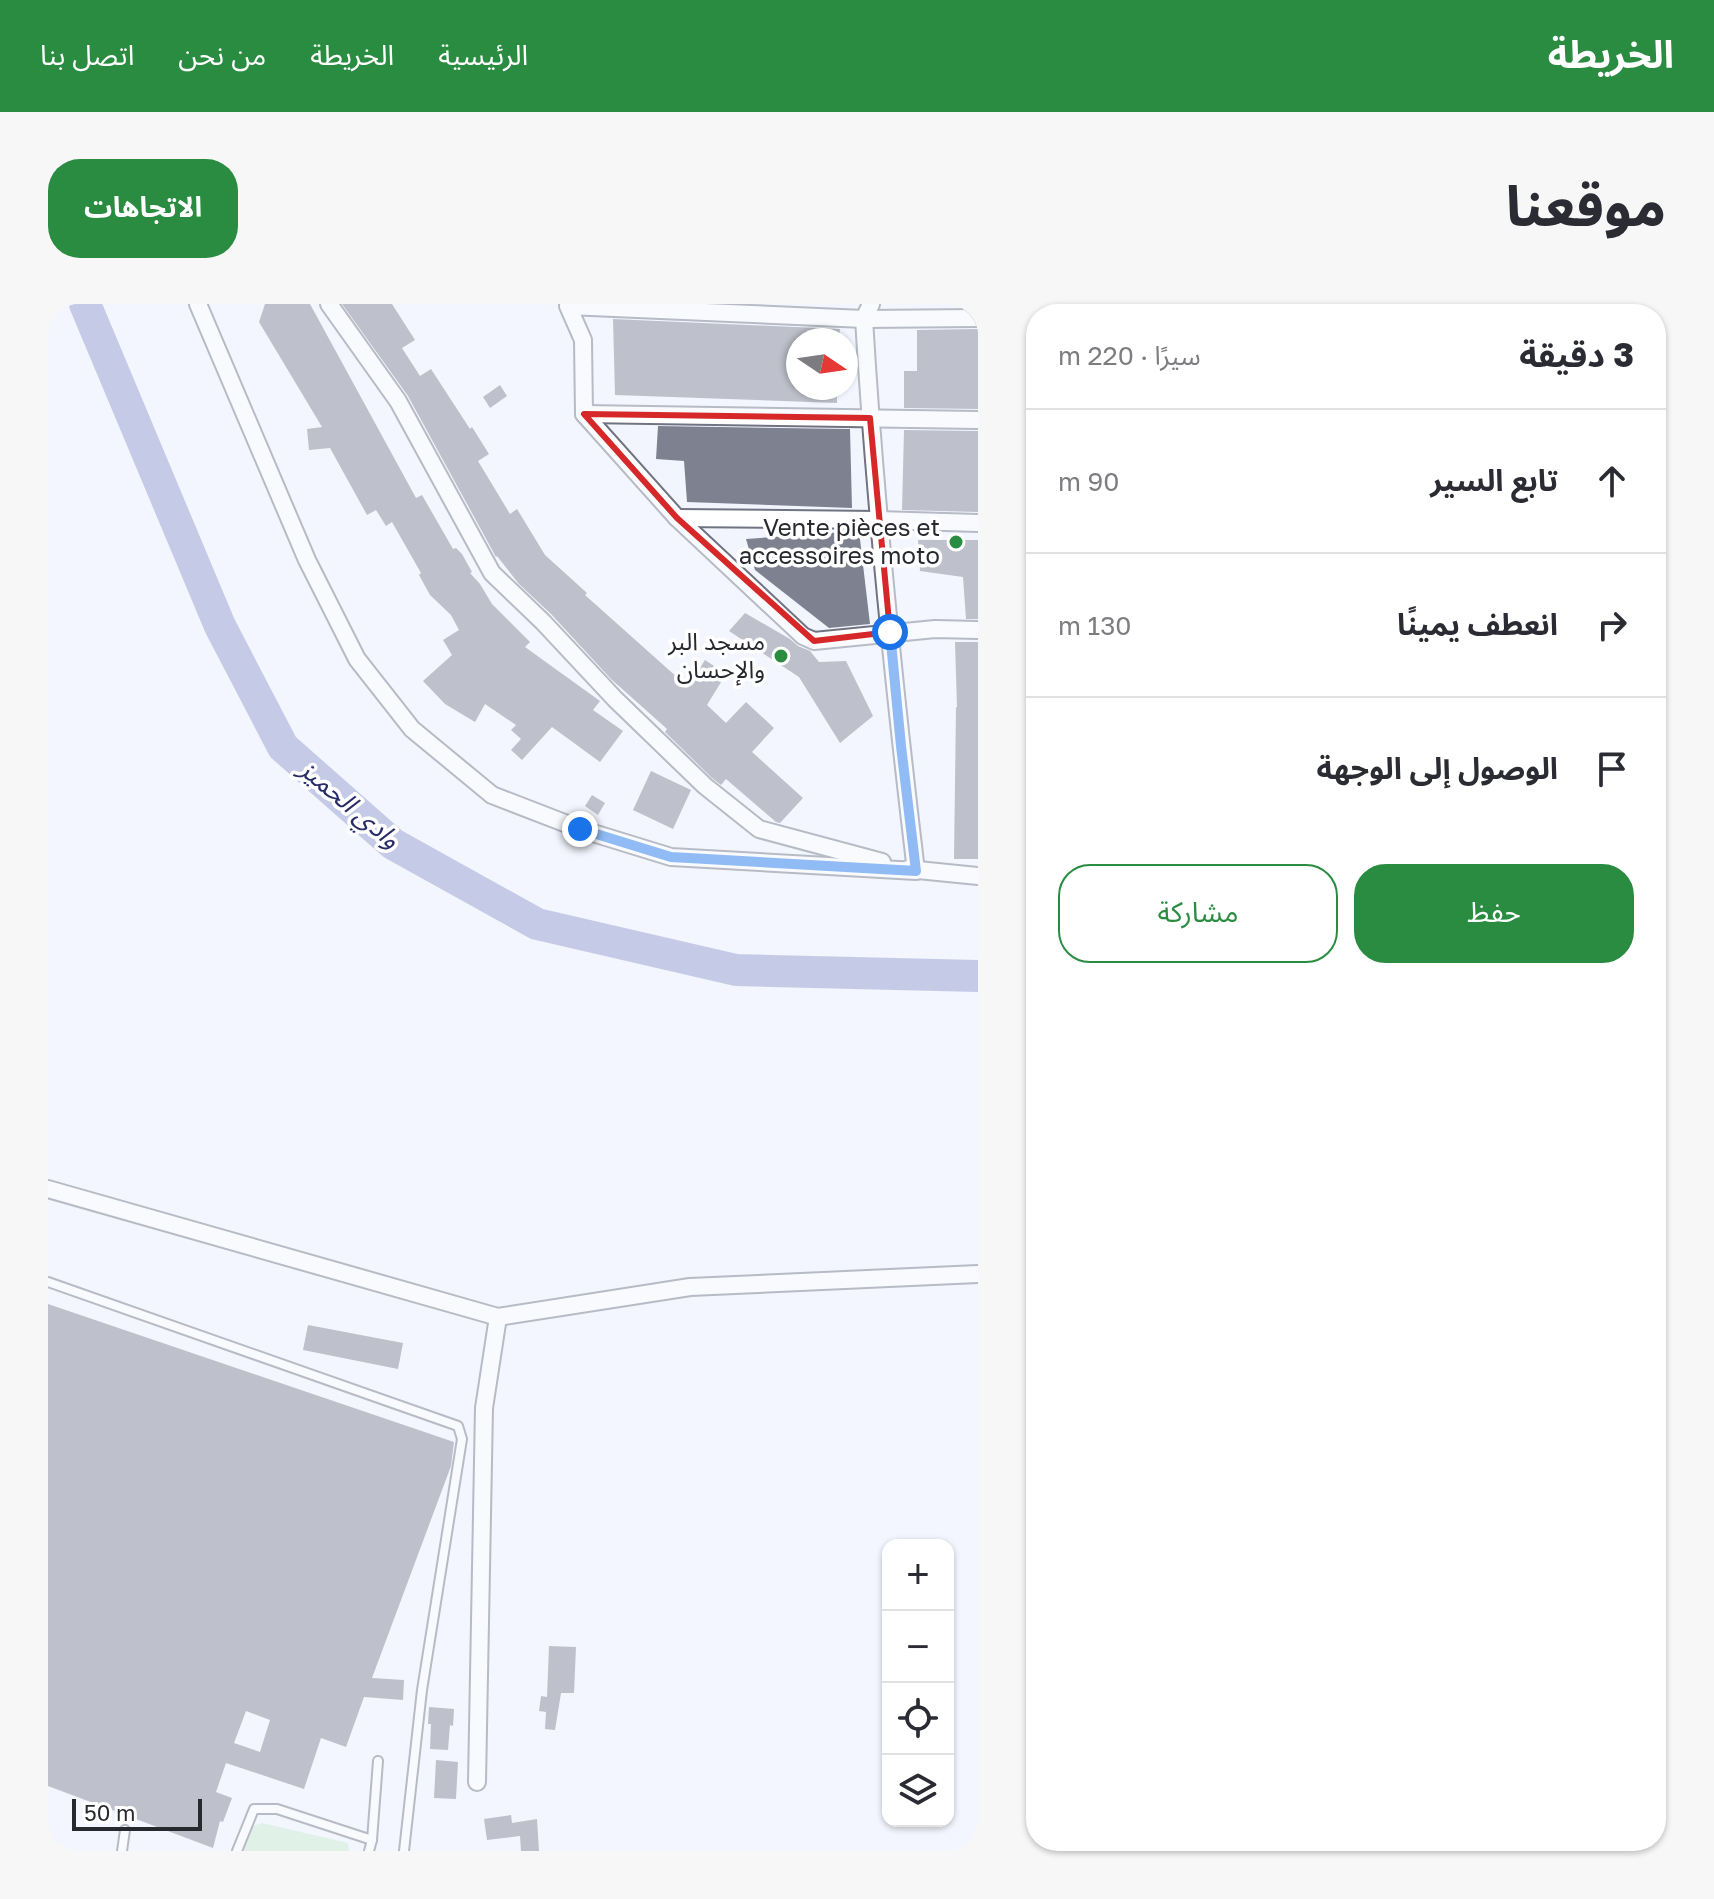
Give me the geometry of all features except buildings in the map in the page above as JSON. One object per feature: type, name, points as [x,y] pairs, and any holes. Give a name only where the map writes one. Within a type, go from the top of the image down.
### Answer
[{"type":"street","points":[[198,304],[307,560],[357,659],[412,729],[492,795],[580,829],[671,857],[978,876]]},
{"type":"street","points":[[329,304],[398,401],[492,573],[705,786],[759,829],[916,871]]},
{"type":"street","points":[[978,318],[867,312],[568,306],[583,340],[584,414],[677,518],[803,636],[814,641],[890,632],[978,630]]},
{"type":"street","points":[[867,312],[870,418],[878,520],[916,871]]},
{"type":"street","points":[[584,414],[978,420]]},
{"type":"street","points":[[677,518],[978,523]]},
{"type":"street","points":[[48,1189],[498,1317],[690,1287],[978,1274]]},
{"type":"street","points":[[477,1782],[484,1408],[498,1317]]},
{"type":"lane","points":[[48,1282],[458,1426],[462,1439],[422,1690],[404,1851]]},
{"type":"lane","points":[[369,1851],[378,1761]]},
{"type":"lane","points":[[237,1851],[254,1809],[277,1809],[372,1840]]},
{"type":"lane","points":[[122,1851],[125,1830]]},
{"type":"highlighted area","points":[[584,414],[870,418],[890,632],[814,641],[677,518]]},
{"type":"green space","points":[[262,1823],[348,1843],[349,1851],[243,1851],[253,1826]]},
{"type":"waterway","name":"وادي الحميز","points":[[85,304],[220,626],[283,747],[393,844],[537,924],[736,970],[978,976]]},
{"type":"place","name":"Vente pièces et accessoires moto","points":[[956,542]]},
{"type":"place","name":"مسجد البر والإحسان","points":[[781,656]]},
{"type":"route","points":[[580,829],[671,857],[916,871],[890,632]]}]
